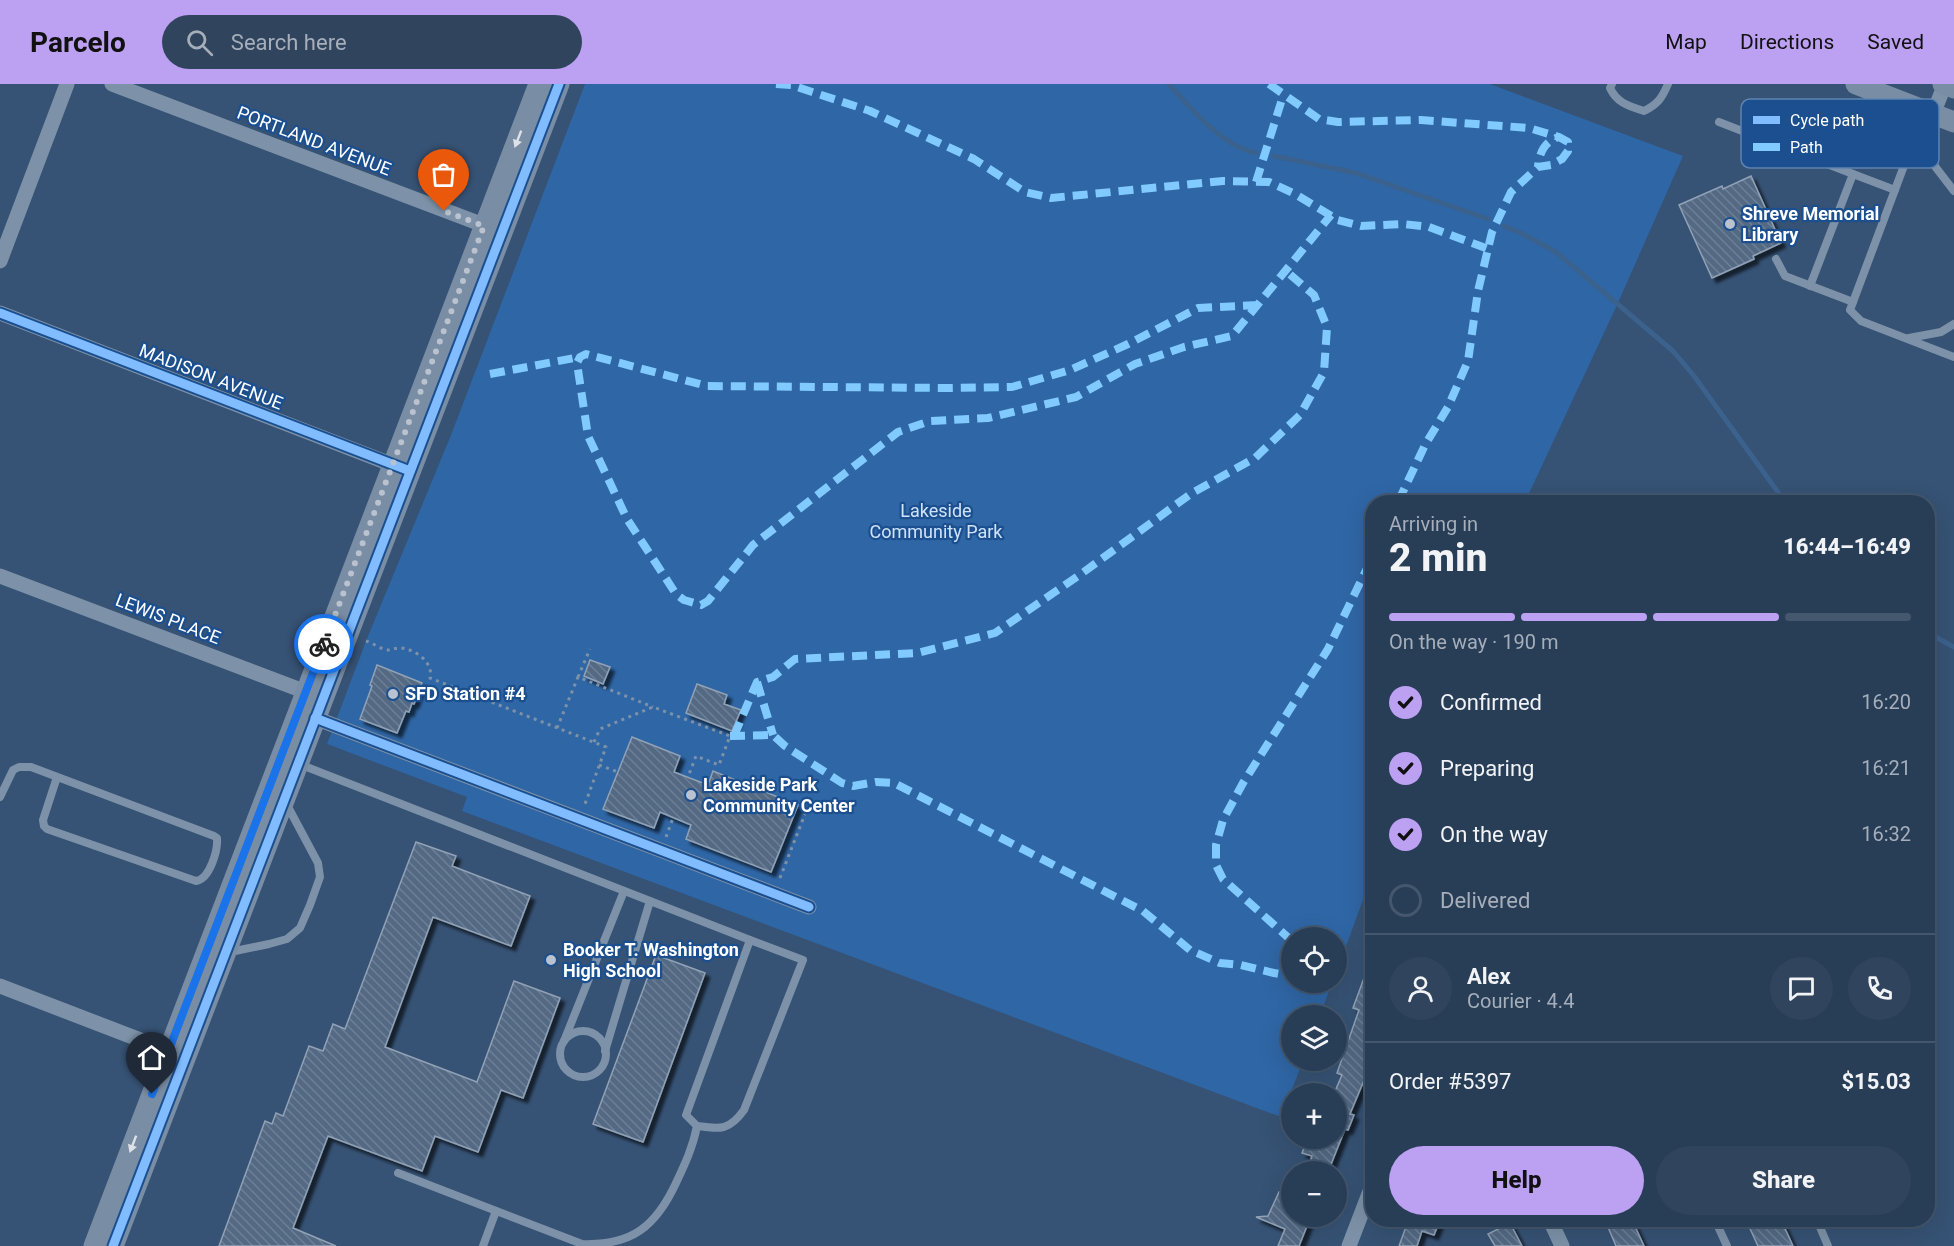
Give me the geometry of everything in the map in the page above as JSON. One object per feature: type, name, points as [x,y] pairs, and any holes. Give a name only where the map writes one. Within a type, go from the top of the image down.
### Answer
[{"type":"street","points":[[0,261],[67,84]]},
{"type":"street","name":"PORTLAND AVENUE","points":[[112,84],[493,229]]},
{"type":"street","points":[[493,229],[539,84]]},
{"type":"street","points":[[113,1246],[177,1054],[314,703],[401,468],[493,229],[559,84]]},
{"type":"street","points":[[1856,84],[1894,99]]},
{"type":"street","points":[[1938,99],[1944,84],[1954,88]]},
{"type":"street","points":[[1939,116],[1954,122]]},
{"type":"street","name":"MADISON AVENUE","points":[[0,313],[401,468]]},
{"type":"street","name":"LEWIS PLACE","points":[[0,576],[809,907]]},
{"type":"street","points":[[94,1246],[177,1054],[225,953],[298,764],[314,703]]},
{"type":"street","points":[[0,986],[177,1054]]},
{"type":"street","points":[[1349,1246],[1365,1204]]},
{"type":"street","points":[[1553,1227],[1562,1246]]},
{"type":"lane","points":[[1612,84],[1610,88],[1620,102],[1644,111],[1662,99],[1668,84]]},
{"type":"lane","points":[[1719,122],[1741,131]]},
{"type":"lane","points":[[1838,168],[1895,190]]},
{"type":"lane","points":[[1903,168],[1850,310],[1861,321],[1954,357]]},
{"type":"lane","points":[[1936,168],[1954,191]]},
{"type":"lane","points":[[1810,286],[1853,174]]},
{"type":"lane","points":[[1776,259],[1785,276],[1853,302]]},
{"type":"lane","points":[[1907,339],[1941,332],[1954,324]]},
{"type":"lane","points":[[298,764],[802,960],[744,1110],[735,1122],[718,1129],[697,1126],[686,1115],[750,940]]},
{"type":"lane","points":[[0,797],[13,770],[20,767],[31,767],[217,838],[218,844],[206,876],[196,881],[47,829],[43,820],[57,777]]},
{"type":"lane","points":[[225,953],[287,939],[300,928],[310,905],[320,877],[318,863],[284,800]]},
{"type":"lane","points":[[624,891],[561,1048],[561,1063],[577,1076],[584,1077],[602,1066],[650,901]]},
{"type":"lane","points":[[564,1041],[569,1036],[584,1031],[598,1037],[605,1051]]},
{"type":"lane","points":[[398,1173],[582,1244],[600,1245],[639,1233],[665,1207],[692,1151],[697,1126]]},
{"type":"lane","points":[[483,1246],[496,1211]]},
{"type":"lane","points":[[1718,1227],[1727,1246]]},
{"type":"lane","points":[[1820,1227],[1828,1246]]},
{"type":"path","points":[[366,641],[388,650],[399,648],[413,652],[426,660],[432,671],[430,678],[606,747],[585,801],[587,809]]},
{"type":"path","points":[[557,728],[590,649]]},
{"type":"path","points":[[578,677],[730,736],[718,765],[696,756],[688,777]]},
{"type":"path","points":[[594,742],[600,729],[653,707]]},
{"type":"path","points":[[599,765],[618,772]]},
{"type":"path","points":[[777,881],[781,878],[805,814]]},
{"type":"path","points":[[665,839],[673,818]]},
{"type":"green space","name":"Lakeside Community Park","points":[[585,84],[1490,84],[1683,156],[1617,305],[1528,495],[1365,495],[1365,894],[1347,944],[1347,927],[1281,927],[1281,993],[1328,993],[1324,1005],[1281,1005],[1281,1071],[1299,1071],[1294,1083],[1281,1083],[1281,1117],[462,811],[467,797],[327,744],[366,641],[451,435]]},
{"type":"building","name":"Shreve Memorial Library","points":[[1751,176],[1781,243],[1753,256],[1754,259],[1712,278],[1679,205]]},
{"type":"building","points":[[590,660],[610,667],[603,684],[584,676]]},
{"type":"building","name":"SFD Station #4","points":[[377,665],[422,683],[414,704],[412,703],[409,712],[406,711],[397,733],[360,719]]},
{"type":"building","points":[[697,684],[727,695],[724,704],[741,710],[732,731],[686,713]]},
{"type":"building","name":"Lakeside Park Community Center","points":[[632,737],[680,756],[674,772],[708,785],[713,771],[798,805],[771,872],[686,839],[691,825],[660,812],[654,828],[603,809]]},
{"type":"building","points":[[416,842],[456,856],[452,866],[530,896],[511,946],[433,917],[385,1047],[477,1082],[514,981],[560,998],[523,1098],[501,1090],[478,1152],[435,1136],[422,1171],[328,1136],[293,1228],[336,1246],[219,1246],[265,1121],[272,1124],[276,1113],[283,1116],[309,1046],[323,1051],[333,1024],[345,1029]]},
{"type":"building","points":[[656,955],[705,973],[643,1142],[593,1124]]},
{"type":"building","points":[[1365,975],[1365,1078],[1350,1114],[1354,1115],[1348,1130],[1347,1083],[1339,1083],[1342,1075],[1337,1073],[1338,1071],[1347,1071],[1347,1044],[1359,1010],[1353,1008]]},
{"type":"building","points":[[1304,1149],[1337,1149],[1332,1161],[1310,1161],[1312,1156],[1302,1153]]},
{"type":"building","points":[[1279,1192],[1281,1193],[1281,1227],[1307,1227],[1299,1246],[1278,1246],[1285,1229],[1256,1217],[1268,1216]]},
{"type":"building","points":[[1406,1227],[1437,1227],[1434,1235],[1422,1231],[1417,1246],[1399,1246]]},
{"type":"building","points":[[1502,1227],[1512,1227],[1522,1246],[1495,1246],[1488,1234]]},
{"type":"building","points":[[1608,1227],[1635,1227],[1644,1246],[1616,1246]]},
{"type":"building","points":[[1749,1227],[1784,1227],[1793,1246],[1758,1246]]},
{"type":"waterway","points":[[1169,84],[1197,115],[1220,135],[1231,143],[1256,153]]},
{"type":"waterway","points":[[1274,156],[1356,173],[1488,219]]},
{"type":"waterway","points":[[1504,226],[1556,252],[1673,351],[1694,376],[1780,495]]},
{"type":"waterway","points":[[1935,637],[1954,647]]},
{"type":"marked path","points":[[776,84],[791,85],[870,111],[974,159],[1025,192],[1051,198],[1223,181],[1269,182],[1295,194],[1338,220],[1361,226],[1403,224],[1429,227],[1488,249]]},
{"type":"marked path","points":[[1269,84],[1319,119],[1338,122],[1421,120],[1529,128],[1559,137]]},
{"type":"marked path","points":[[1256,182],[1283,96]]},
{"type":"marked path","points":[[1559,137],[1568,142],[1568,151],[1562,159],[1551,165],[1538,167],[1541,152],[1550,141],[1559,137]]},
{"type":"marked path","points":[[1401,495],[1425,445],[1448,407],[1468,361],[1478,291],[1492,232],[1511,192],[1538,167]]},
{"type":"marked path","points":[[1258,305],[1198,308],[1128,344],[1070,370],[1012,387],[707,386],[586,354],[580,357],[577,363],[588,436],[627,519],[676,594],[684,600],[701,605],[708,601],[753,545],[898,432],[930,421],[988,418],[1076,397],[1135,364],[1184,347],[1232,336],[1331,215]]},
{"type":"marked path","points":[[734,736],[757,682],[773,677],[795,659],[917,653],[995,633],[1192,493],[1255,458],[1300,415],[1324,372],[1327,327],[1314,295],[1286,271]]},
{"type":"marked path","points":[[490,374],[580,357]]},
{"type":"marked path","points":[[1281,931],[1223,879],[1216,865],[1216,845],[1223,820],[1243,783],[1328,649],[1365,572]]},
{"type":"marked path","points":[[757,682],[773,735]]},
{"type":"marked path","points":[[730,736],[773,735],[785,746],[842,783],[853,786],[876,782],[894,783],[1143,911],[1190,950],[1220,963],[1241,965],[1281,974]]},
{"type":"cycle path","points":[[113,1246],[559,84]]},
{"type":"cycle path","points":[[0,313],[410,471]]},
{"type":"cycle path","points":[[315,718],[809,907]]},
{"type":"way so far","points":[[324,644],[484,226],[444,211]]},
{"type":"place","name":"Shreve Memorial Library","points":[[1730,224]]},
{"type":"place","name":"SFD Station #4","points":[[393,694]]},
{"type":"place","name":"Lakeside Park Community Center","points":[[691,795]]},
{"type":"place","name":"Booker T. Washington High School","points":[[551,960]]},
{"type":"route","points":[[152,1094],[324,644]]}]
